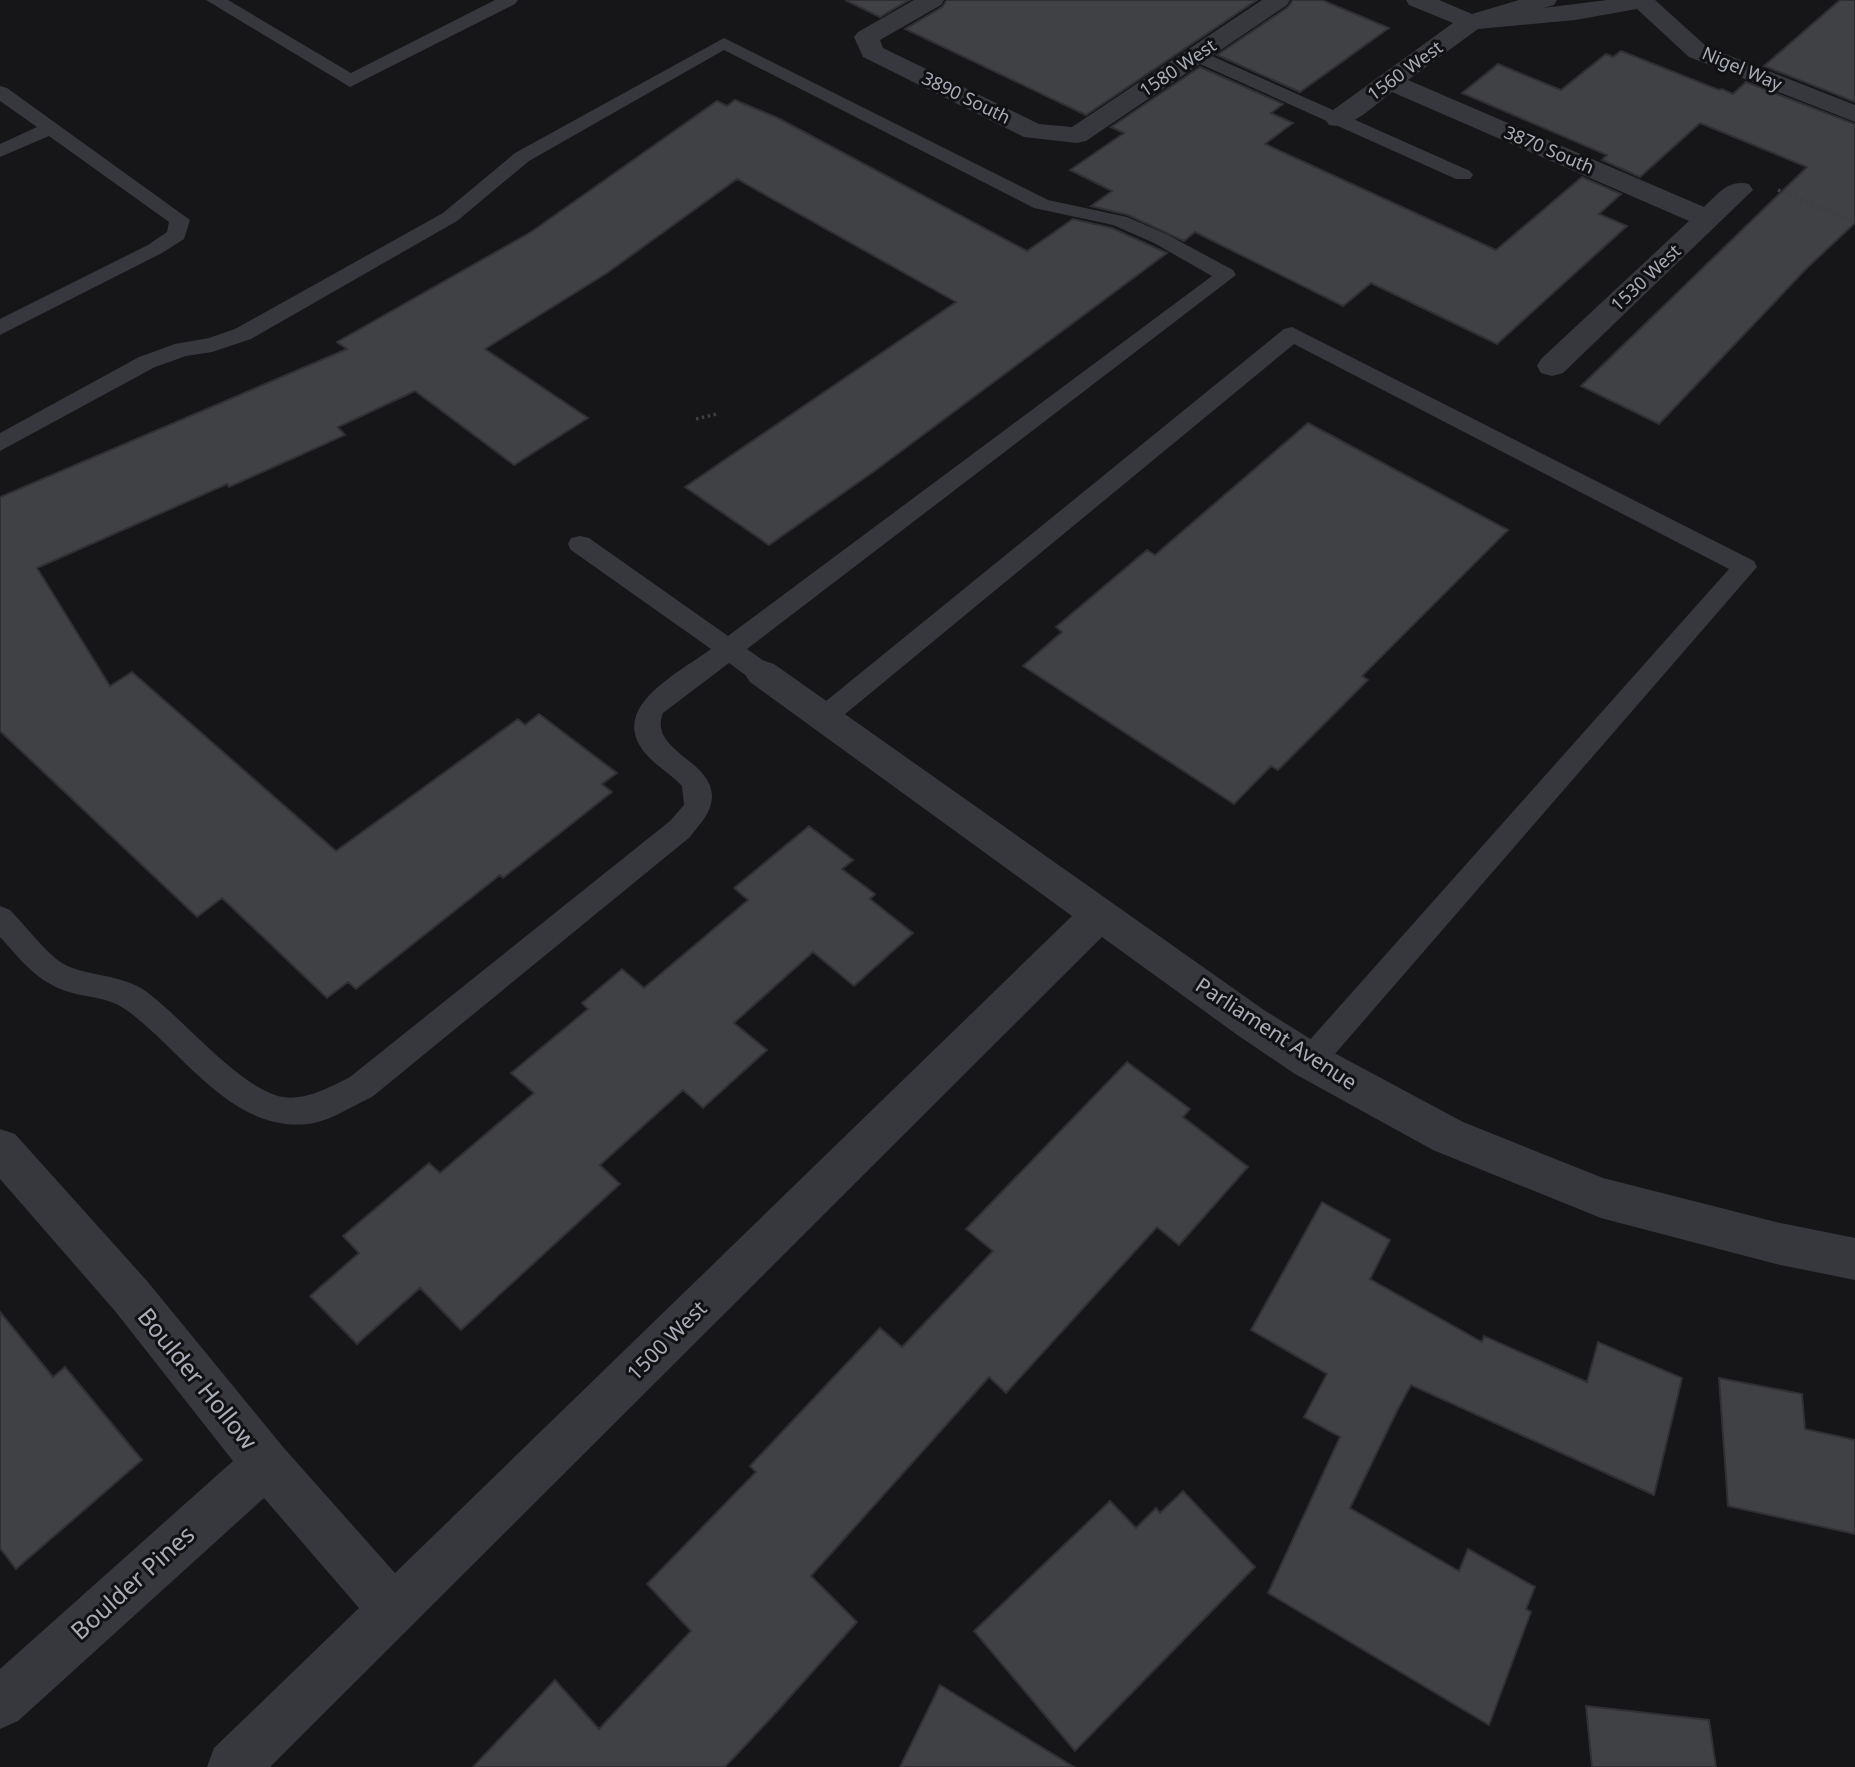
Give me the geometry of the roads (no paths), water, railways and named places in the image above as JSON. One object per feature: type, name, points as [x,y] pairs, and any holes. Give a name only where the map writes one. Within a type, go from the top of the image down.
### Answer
[{"type":"street","name":"3890 South","points":[[932,0],[867,37],[872,52],[1033,131],[1077,135]]},
{"type":"street","name":"1580 West","points":[[1077,135],[1278,0]]},
{"type":"street","points":[[1418,0],[1471,22],[1545,0]]},
{"type":"street","name":"Nigel Way","points":[[1471,22],[1575,13],[1642,1],[1698,52],[1855,114]]},
{"type":"street","name":"1560 West","points":[[1338,119],[1471,22]]},
{"type":"street","name":"3870 South","points":[[1390,82],[1708,219]]},
{"type":"street","name":"1530 West","points":[[1552,366],[1739,190]]},
{"type":"street","name":"Parliament Avenue","points":[[762,673],[1310,1061],[1448,1136],[1601,1198],[1776,1243],[1855,1259]]},
{"type":"street","name":"1500 West","points":[[233,1767],[1100,914]]},
{"type":"street","name":"Boulder Hollow","points":[[0,1148],[131,1296],[266,1464],[394,1610]]},
{"type":"street","name":"Boulder Pines","points":[[0,1703],[266,1464]]},
{"type":"lane","points":[[215,0],[350,81],[509,0]]},
{"type":"lane","points":[[0,443],[148,362],[183,349],[212,345],[243,334],[450,217],[522,157],[724,43],[1041,204],[1066,212],[1099,214],[1123,222],[1226,275],[652,707],[645,726],[650,742],[684,769],[697,790],[698,804],[680,829],[361,1087],[314,1109],[274,1110],[240,1092],[134,999],[104,986],[72,981],[50,971],[0,918]]},
{"type":"lane","points":[[1196,55],[1463,175]]},
{"type":"lane","points":[[0,92],[180,220],[177,235],[0,328]]},
{"type":"lane","points":[[0,151],[51,128]]},
{"type":"lane","points":[[824,717],[1292,334],[1745,568],[1310,1061]]},
{"type":"lane","points":[[580,544],[762,673]]}]
